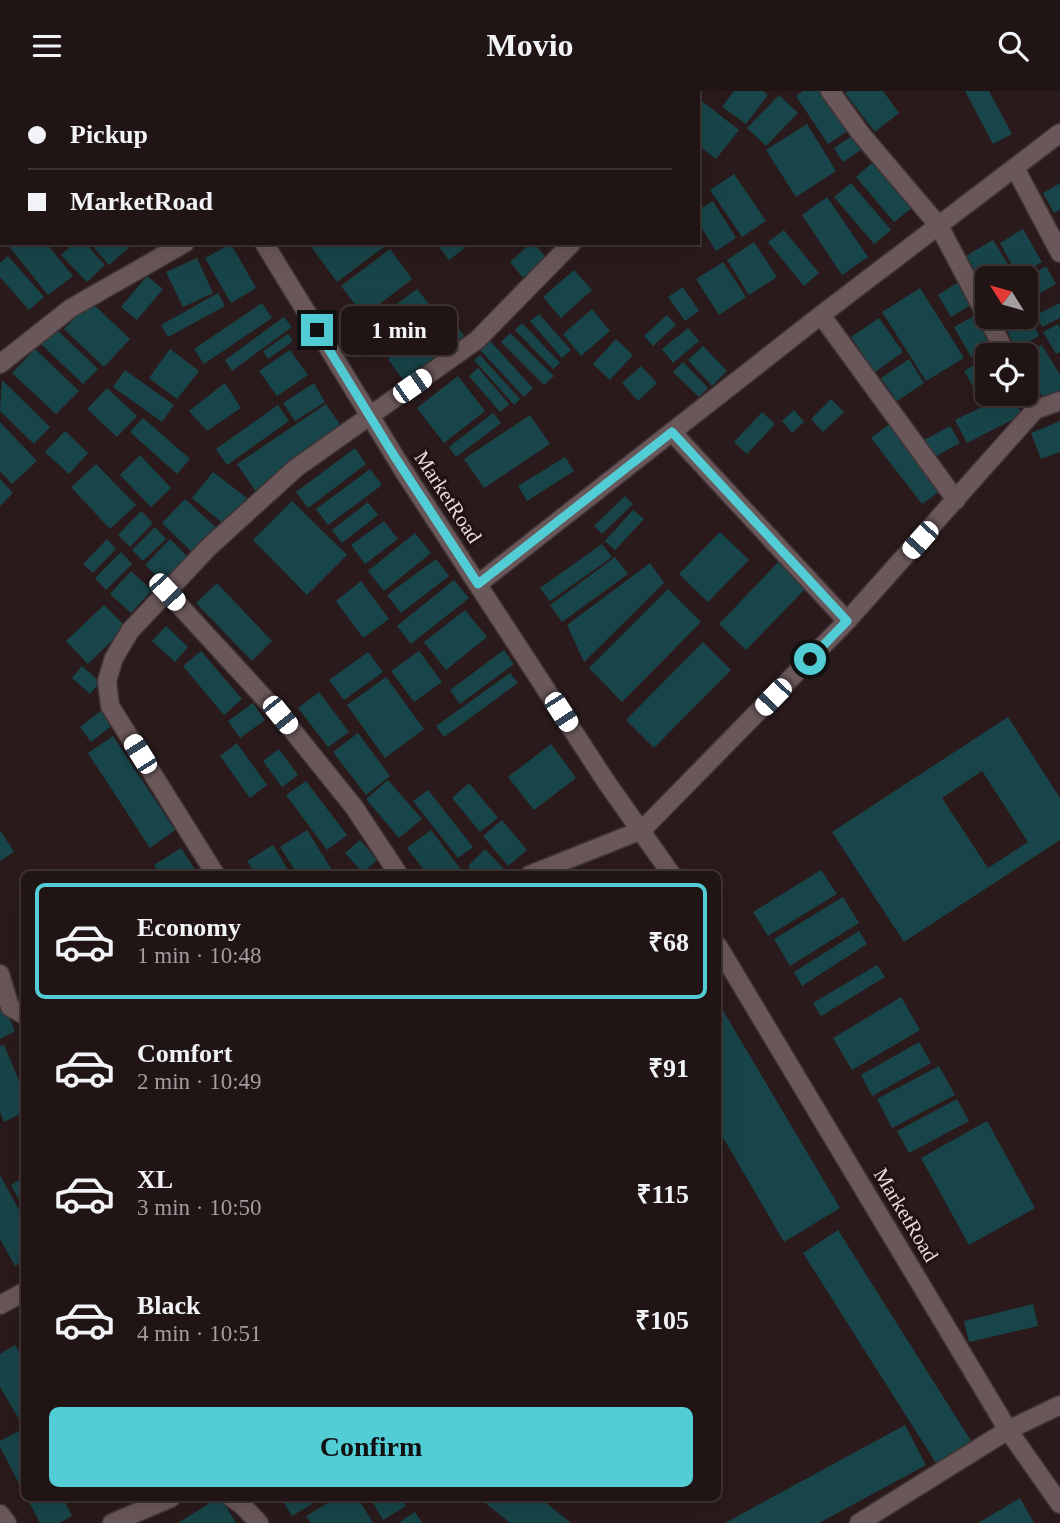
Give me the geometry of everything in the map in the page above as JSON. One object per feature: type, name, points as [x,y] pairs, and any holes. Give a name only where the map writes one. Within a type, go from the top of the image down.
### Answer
[{"type":"street","points":[[830,91],[861,134],[939,226],[1000,343]]},
{"type":"street","points":[[478,584],[821,315],[1060,133]]},
{"type":"street","points":[[1015,169],[1060,253]]},
{"type":"street","points":[[0,365],[71,308],[181,245]]},
{"type":"street","name":"MarketRoad","points":[[265,245],[369,416],[607,783],[669,871]]},
{"type":"street","points":[[213,871],[110,706],[107,681],[114,658],[130,631],[208,548],[296,468],[477,340],[570,245]]},
{"type":"street","points":[[821,315],[956,500]]},
{"type":"street","points":[[539,871],[642,830],[847,621],[1035,410],[1060,401]]},
{"type":"street","points":[[1033,406],[1035,410]]},
{"type":"street","points":[[672,432],[847,621]]},
{"type":"street","points":[[167,592],[280,715],[354,807],[396,871]]},
{"type":"street","name":"MarketRoad","points":[[721,951],[1008,1430],[1060,1504]]},
{"type":"street","points":[[0,974],[10,1007],[21,1013]]},
{"type":"street","points":[[0,1305],[21,1294]]},
{"type":"street","points":[[859,1523],[1008,1430],[1060,1405]]},
{"type":"street","points":[[113,1523],[164,1501]]},
{"type":"street","points":[[236,1501],[259,1523]]},
{"type":"street","points":[[0,1514],[7,1523]]},
{"type":"building","points":[[734,91],[763,91],[768,95],[746,124],[722,107]]},
{"type":"building","points":[[803,91],[823,91],[849,130],[828,144],[796,96]]},
{"type":"building","points":[[883,91],[899,113],[875,132],[845,93]]},
{"type":"building","points":[[965,91],[989,91],[1012,134],[993,144]]},
{"type":"building","points":[[779,95],[798,113],[766,146],[747,128]]},
{"type":"building","points":[[700,100],[739,130],[716,159],[700,147]]},
{"type":"building","points":[[807,124],[836,171],[796,197],[766,150]]},
{"type":"building","points":[[852,136],[861,150],[843,162],[834,148]]},
{"type":"building","points":[[873,162],[912,208],[894,222],[856,177]]},
{"type":"building","points":[[734,174],[766,221],[742,237],[710,190]]},
{"type":"building","points":[[851,183],[891,230],[874,244],[834,197]]},
{"type":"building","points":[[1060,183],[1060,210],[1054,213],[1043,193]]},
{"type":"building","points":[[827,197],[868,257],[842,275],[802,215]]},
{"type":"building","points":[[713,201],[736,238],[716,251],[700,225],[700,209]]},
{"type":"building","points":[[1023,229],[1042,262],[1035,266],[1013,266],[1000,243]]},
{"type":"building","points":[[784,230],[819,273],[804,286],[768,242]]},
{"type":"building","points":[[993,240],[1009,266],[975,266],[975,271],[966,256]]},
{"type":"building","points":[[754,242],[777,277],[749,295],[727,260]]},
{"type":"building","points":[[8,245],[48,245],[73,276],[48,295]]},
{"type":"building","points":[[72,245],[87,245],[105,265],[87,282],[61,255]]},
{"type":"building","points":[[92,245],[131,246],[109,265]]},
{"type":"building","points":[[232,245],[256,288],[231,303],[205,258]]},
{"type":"building","points":[[310,245],[386,245],[337,282]]},
{"type":"building","points":[[438,245],[468,245],[449,260]]},
{"type":"building","points":[[529,245],[536,245],[547,259],[524,279],[510,262]]},
{"type":"building","points":[[390,249],[412,279],[364,316],[341,286]]},
{"type":"building","points":[[8,256],[44,297],[29,310],[0,277],[0,263]]},
{"type":"building","points":[[197,258],[213,293],[183,307],[166,272]]},
{"type":"building","points":[[723,262],[746,297],[719,315],[696,279]]},
{"type":"building","points":[[1046,266],[1056,284],[1038,294],[1038,271]]},
{"type":"building","points":[[574,270],[592,290],[561,318],[543,297]]},
{"type":"building","points":[[147,276],[163,289],[137,320],[121,307]]},
{"type":"building","points":[[960,281],[973,304],[951,317],[938,295]]},
{"type":"building","points":[[683,287],[699,311],[685,321],[668,297]]},
{"type":"building","points":[[920,288],[964,358],[926,381],[882,312]]},
{"type":"building","points":[[417,289],[435,312],[383,351],[366,327]]},
{"type":"building","points":[[218,293],[225,306],[168,337],[161,325]]},
{"type":"building","points":[[91,302],[130,339],[104,367],[64,329]]},
{"type":"building","points":[[262,303],[272,318],[204,364],[194,349]]},
{"type":"building","points":[[1060,303],[1060,318],[1042,327],[1038,314]]},
{"type":"building","points":[[592,309],[610,331],[581,356],[563,334]]},
{"type":"building","points":[[447,313],[464,336],[440,354],[423,331]]},
{"type":"building","points":[[539,314],[571,350],[562,358],[530,321]]},
{"type":"building","points":[[667,315],[676,325],[653,346],[644,336]]},
{"type":"building","points":[[975,316],[975,329],[986,329],[994,343],[975,343],[975,355],[971,357],[954,327]]},
{"type":"building","points":[[284,317],[292,327],[232,371],[225,360]]},
{"type":"building","points":[[879,318],[903,352],[875,372],[851,337]]},
{"type":"building","points":[[522,323],[560,363],[553,369],[515,330]]},
{"type":"building","points":[[1058,324],[1060,352],[1056,354],[1043,332]]},
{"type":"building","points":[[55,328],[98,369],[83,384],[41,344]]},
{"type":"building","points":[[688,328],[699,341],[673,363],[662,349]]},
{"type":"building","points":[[1006,329],[1036,329],[1039,336],[1026,343],[1013,343]]},
{"type":"building","points":[[510,333],[554,376],[544,385],[501,342]]},
{"type":"building","points":[[288,334],[293,341],[268,359],[263,351]]},
{"type":"building","points":[[421,335],[437,356],[404,381],[388,359]]},
{"type":"building","points":[[616,339],[633,355],[610,380],[593,364]]},
{"type":"building","points":[[490,341],[533,388],[524,397],[480,350]]},
{"type":"building","points":[[1042,345],[1060,375],[1060,390],[1044,400],[1038,389],[1038,348]]},
{"type":"building","points":[[703,346],[727,371],[712,386],[688,360]]},
{"type":"building","points":[[35,349],[79,391],[56,414],[12,373]]},
{"type":"building","points":[[170,349],[199,371],[177,399],[149,378]]},
{"type":"building","points":[[290,350],[308,375],[277,396],[259,371]]},
{"type":"building","points":[[480,355],[520,399],[514,405],[474,360]]},
{"type":"building","points":[[909,359],[924,383],[897,401],[881,378]]},
{"type":"building","points":[[683,362],[708,388],[699,397],[673,372]]},
{"type":"building","points":[[975,364],[975,390],[964,371]]},
{"type":"building","points":[[641,366],[657,383],[638,401],[622,383]]},
{"type":"building","points":[[478,368],[509,404],[500,412],[469,376]]},
{"type":"building","points":[[125,370],[174,405],[162,422],[113,387]]},
{"type":"building","points":[[458,376],[485,411],[444,443],[417,408]]},
{"type":"building","points":[[2,380],[50,427],[34,444],[0,411]]},
{"type":"building","points":[[225,383],[241,408],[207,431],[189,411]]},
{"type":"building","points":[[314,383],[325,402],[295,421],[283,403]]},
{"type":"building","points":[[107,388],[137,416],[117,437],[87,409]]},
{"type":"building","points":[[831,399],[844,412],[823,432],[811,419]]},
{"type":"building","points":[[326,404],[345,432],[256,492],[237,464]]},
{"type":"building","points":[[278,405],[289,421],[227,465],[216,449]]},
{"type":"building","points":[[984,406],[1018,406],[1022,415],[967,443],[955,420]]},
{"type":"building","points":[[794,410],[804,422],[792,433],[782,421]]},
{"type":"building","points":[[762,412],[775,424],[747,454],[734,442]]},
{"type":"building","points":[[493,413],[501,423],[456,457],[449,447]]},
{"type":"building","points":[[530,415],[550,444],[484,488],[464,459]]},
{"type":"building","points":[[143,418],[190,459],[177,474],[130,432]]},
{"type":"building","points":[[1060,421],[1060,452],[1041,459],[1031,433]]},
{"type":"building","points":[[0,422],[37,461],[12,484],[0,471]]},
{"type":"building","points":[[891,423],[942,490],[922,504],[871,438]]},
{"type":"building","points":[[950,426],[960,443],[933,458],[924,440]]},
{"type":"building","points":[[65,431],[88,453],[69,474],[45,452]]},
{"type":"building","points":[[355,448],[366,464],[308,508],[296,492]]},
{"type":"building","points":[[140,455],[171,488],[151,507],[120,475]]},
{"type":"building","points":[[565,457],[574,471],[527,501],[518,486]]},
{"type":"building","points":[[96,464],[136,505],[110,529],[71,487]]},
{"type":"building","points":[[370,469],[382,485],[328,525],[316,509]]},
{"type":"building","points":[[213,472],[247,498],[225,525],[192,498]]},
{"type":"building","points":[[0,479],[13,493],[0,506]]},
{"type":"building","points":[[625,496],[633,504],[602,534],[594,526]]},
{"type":"building","points":[[185,499],[221,532],[197,557],[162,523]]},
{"type":"building","points":[[292,501],[347,555],[307,595],[253,540]]},
{"type":"building","points":[[368,502],[378,515],[342,543],[332,530]]},
{"type":"building","points":[[633,510],[644,519],[615,550],[605,541]]},
{"type":"building","points":[[141,511],[153,523],[130,547],[118,535]]},
{"type":"building","points":[[384,521],[398,539],[365,564],[351,545]]},
{"type":"building","points":[[155,527],[166,539],[143,561],[132,550]]},
{"type":"building","points":[[720,532],[749,560],[708,602],[679,574]]},
{"type":"building","points":[[415,533],[431,553],[384,591],[368,571]]},
{"type":"building","points":[[107,539],[116,549],[93,573],[83,564]]},
{"type":"building","points":[[170,539],[188,557],[163,582],[145,565]]},
{"type":"building","points":[[602,544],[612,557],[550,601],[540,588]]},
{"type":"building","points":[[121,552],[132,564],[106,590],[95,578]]},
{"type":"building","points":[[615,557],[628,574],[562,622],[550,605]]},
{"type":"building","points":[[783,557],[810,584],[746,650],[719,624]]},
{"type":"building","points":[[436,559],[449,576],[401,613],[387,595]]},
{"type":"building","points":[[650,563],[664,583],[584,662],[567,625]]},
{"type":"building","points":[[131,571],[152,590],[131,613],[110,594]]},
{"type":"building","points":[[454,580],[469,598],[411,644],[397,626]]},
{"type":"building","points":[[361,581],[389,619],[363,638],[336,601]]},
{"type":"building","points":[[217,583],[272,641],[252,661],[196,603]]},
{"type":"building","points":[[668,589],[701,622],[622,702],[589,668]]},
{"type":"building","points":[[104,605],[126,627],[88,664],[66,641]]},
{"type":"building","points":[[465,610],[487,637],[446,670],[424,642]]},
{"type":"building","points":[[166,626],[188,647],[175,662],[152,641]]},
{"type":"building","points":[[703,642],[731,670],[654,748],[626,720]]},
{"type":"building","points":[[504,650],[514,664],[460,704],[450,690]]},
{"type":"building","points":[[201,651],[242,699],[224,715],[183,666]]},
{"type":"building","points":[[419,651],[442,682],[414,702],[391,671]]},
{"type":"building","points":[[368,652],[383,672],[344,700],[329,680]]},
{"type":"building","points":[[82,666],[100,682],[90,694],[72,678]]},
{"type":"building","points":[[510,673],[518,683],[444,737],[436,726]]},
{"type":"building","points":[[386,677],[424,729],[385,758],[347,705]]},
{"type":"building","points":[[319,692],[349,732],[328,747],[298,708]]},
{"type":"building","points":[[253,703],[265,720],[240,738],[228,721]]},
{"type":"building","points":[[103,709],[114,724],[91,742],[80,727]]},
{"type":"building","points":[[1008,717],[1060,798],[1060,840],[904,942],[832,832]],"holes":[[[982,771],[1028,842],[988,868],[942,798]]]},
{"type":"building","points":[[358,733],[390,776],[366,795],[333,752]]},
{"type":"building","points":[[113,736],[175,830],[150,848],[88,753]]},
{"type":"building","points":[[237,743],[267,785],[250,798],[220,756]]},
{"type":"building","points":[[551,744],[576,778],[534,810],[508,777]]},
{"type":"building","points":[[279,749],[298,775],[282,787],[263,761]]},
{"type":"building","points":[[388,780],[422,819],[399,838],[366,799]]},
{"type":"building","points":[[306,781],[347,835],[327,850],[286,795]]},
{"type":"building","points":[[469,783],[498,818],[480,832],[452,798]]},
{"type":"building","points":[[428,790],[473,847],[458,858],[413,801]]},
{"type":"building","points":[[502,820],[527,850],[508,866],[483,836]]},
{"type":"building","points":[[0,830],[14,852],[0,861]]},
{"type":"building","points":[[307,830],[333,871],[295,871],[280,847]]},
{"type":"building","points":[[431,830],[462,871],[425,871],[407,848]]},
{"type":"building","points":[[360,840],[377,860],[365,871],[361,871],[345,853]]},
{"type":"building","points":[[273,845],[289,871],[253,871],[247,861]]},
{"type":"building","points":[[181,848],[196,871],[158,871],[154,865]]},
{"type":"building","points":[[485,849],[503,868],[500,871],[472,871],[468,866]]},
{"type":"building","points":[[821,870],[837,894],[768,936],[753,912]]},
{"type":"building","points":[[843,897],[859,923],[790,966],[774,939]]},
{"type":"building","points":[[859,931],[867,944],[802,986],[794,972]]},
{"type":"building","points":[[877,965],[885,977],[821,1016],[813,1003]]},
{"type":"building","points":[[0,996],[15,1031],[0,1039]]},
{"type":"building","points":[[901,997],[920,1030],[852,1070],[833,1038]]},
{"type":"building","points":[[721,1007],[840,1208],[784,1242],[721,1134]]},
{"type":"building","points":[[919,1042],[931,1063],[872,1096],[861,1075]]},
{"type":"building","points":[[4,1045],[21,1085],[21,1114],[4,1122],[0,1112],[0,1046]]},
{"type":"building","points":[[939,1066],[955,1095],[892,1128],[877,1099]]},
{"type":"building","points":[[957,1099],[969,1121],[909,1153],[897,1131]]},
{"type":"building","points":[[987,1121],[1035,1208],[969,1245],[921,1158]]},
{"type":"building","points":[[0,1175],[21,1214],[21,1263],[15,1266],[0,1239]]},
{"type":"building","points":[[21,1179],[21,1203],[11,1185]]},
{"type":"building","points":[[838,1230],[971,1441],[936,1463],[803,1253]]},
{"type":"building","points":[[1033,1304],[1038,1326],[969,1342],[964,1321]]},
{"type":"building","points":[[15,1345],[21,1355],[21,1422],[0,1387],[0,1354]]},
{"type":"building","points":[[905,1425],[926,1465],[819,1523],[725,1523]]},
{"type":"building","points":[[21,1430],[21,1487],[0,1447],[0,1441]]},
{"type":"building","points":[[1020,1498],[1034,1523],[978,1523]]},
{"type":"building","points":[[29,1501],[64,1501],[72,1516],[59,1523],[40,1523]]},
{"type":"building","points":[[213,1501],[223,1501],[236,1523],[178,1523]]},
{"type":"building","points":[[283,1501],[317,1501],[292,1516]]},
{"type":"building","points":[[331,1501],[360,1501],[373,1523],[311,1523],[306,1516]]},
{"type":"building","points":[[372,1501],[403,1501],[406,1506],[383,1520]]},
{"type":"building","points":[[483,1501],[544,1501],[571,1523],[510,1523]]},
{"type":"building","points":[[415,1512],[422,1523],[398,1523]]},
{"type":"route","points":[[317,330],[393,454],[478,584],[672,432],[847,621],[810,659]]}]
